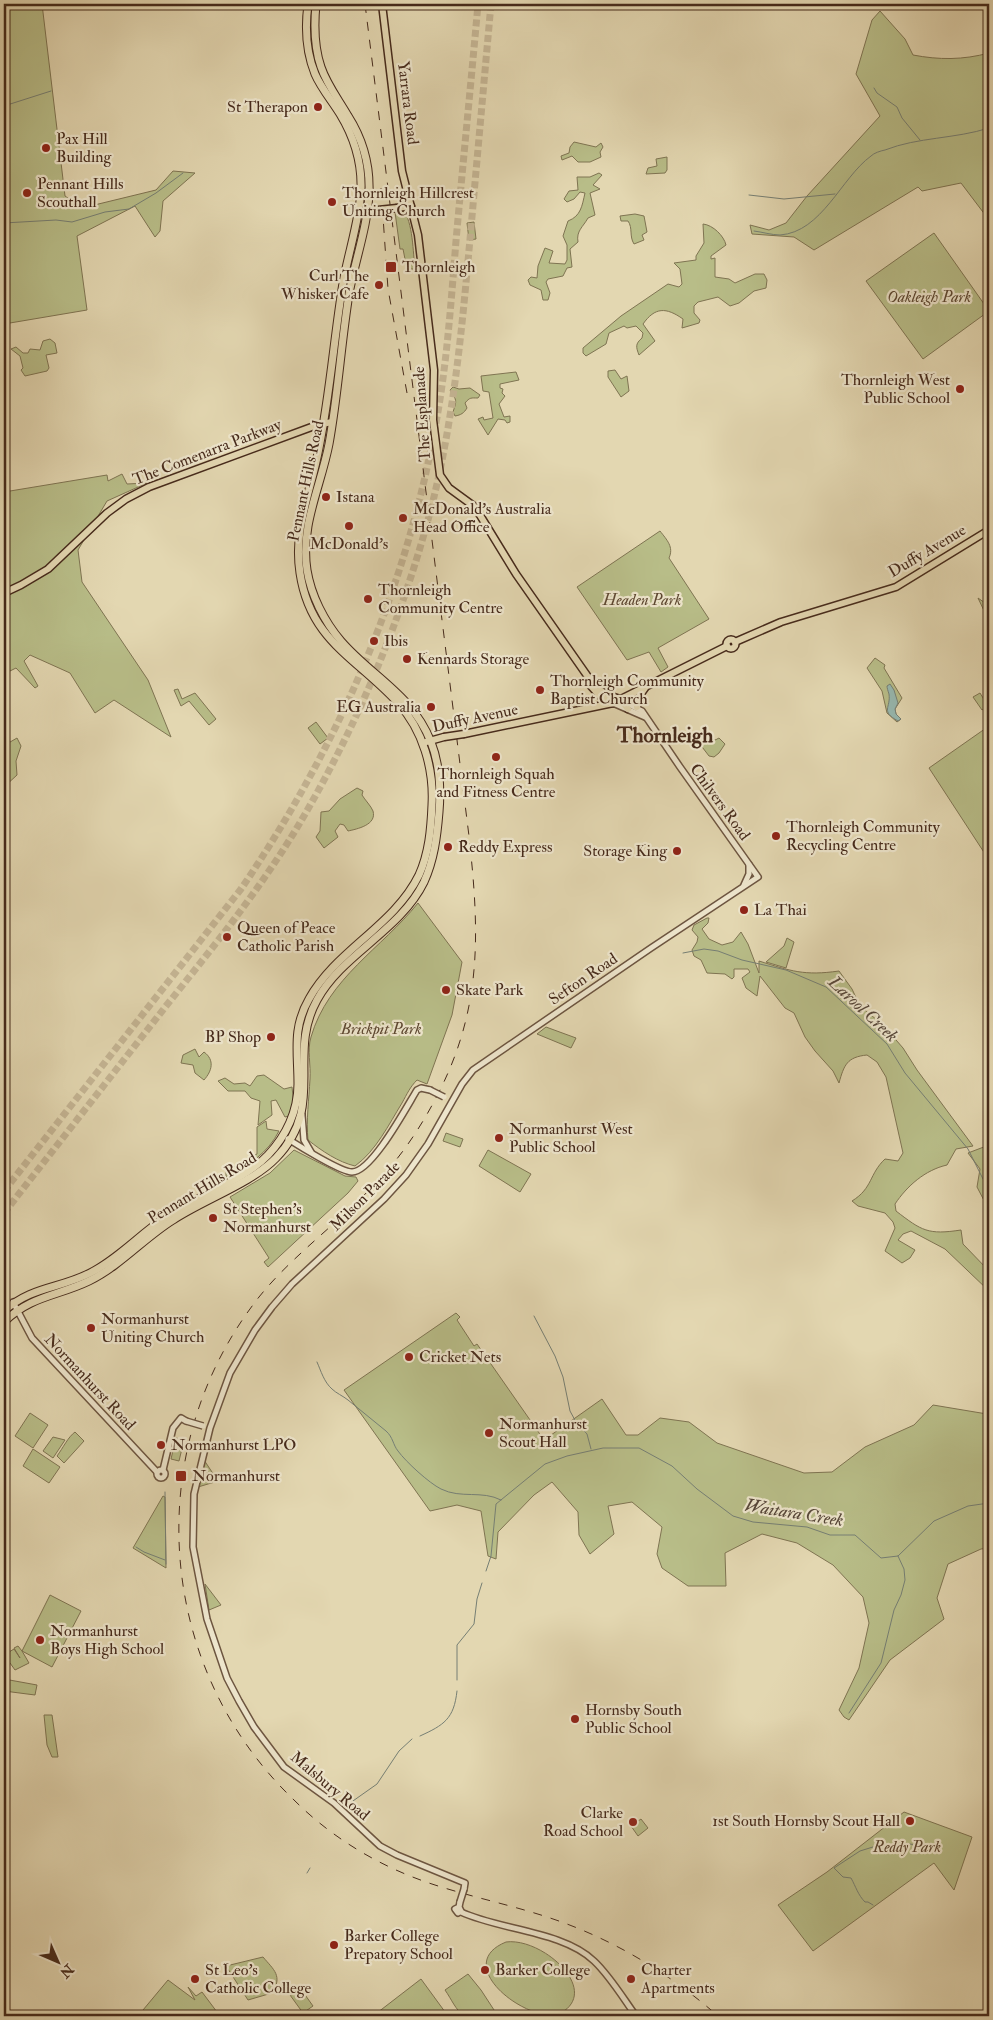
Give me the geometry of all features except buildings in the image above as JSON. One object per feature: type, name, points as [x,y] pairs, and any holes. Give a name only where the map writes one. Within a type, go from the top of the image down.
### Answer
[{"type":"highway","name":"Pennant Hills Road","points":[[4,1311],[13,1302],[34,1291],[76,1279],[97,1270],[172,1213],[257,1164],[287,1138],[296,1102],[298,1083],[297,1031],[304,1007],[320,981],[400,904],[412,888],[423,865],[430,839],[433,800],[431,774],[422,743],[412,723],[398,703],[342,652],[323,631],[313,613],[303,584],[299,548],[302,516],[324,424],[342,292],[361,190],[357,154],[349,130],[320,84],[312,66],[306,30],[308,4]]},
{"type":"highway","name":"Pennant Hills Road","points":[[4,1322],[17,1310],[39,1298],[78,1286],[94,1278],[172,1220],[262,1170],[276,1158],[302,1114],[305,1091],[304,1052],[306,1030],[318,999],[338,974],[407,908],[422,886],[431,863],[437,832],[440,789],[438,768],[430,741],[419,720],[404,700],[341,641],[323,614],[311,588],[305,558],[306,536],[326,458],[349,293],[366,212],[369,182],[364,152],[355,127],[319,63],[315,33],[316,4]]},
{"type":"highway","points":[[353,232],[362,213],[366,212]]},
{"type":"main road","name":"Yarrara Road","points":[[382,4],[402,171],[411,206]]},
{"type":"main road","points":[[366,212],[411,206]]},
{"type":"main road","name":"The Esplanade","points":[[411,206],[418,235],[434,370],[433,420],[440,475],[449,488],[475,507],[516,574],[579,665],[605,694],[620,699]]},
{"type":"main road","name":"The Comenarra Parkway","points":[[4,593],[48,569],[107,513],[133,495],[149,487],[332,422]]},
{"type":"main road","name":"Duffy Avenue","points":[[422,743],[612,703],[727,646],[729,640],[735,642],[772,626],[896,587],[989,530]]},
{"type":"main road","name":"The Esplanade","points":[[579,665],[580,670],[594,690],[612,703]]},
{"type":"main road","points":[[637,707],[638,698],[646,687]]},
{"type":"main road","points":[[605,694],[612,703]]},
{"type":"main road","points":[[620,699],[628,709]]},
{"type":"street","name":"Chilvers Road","points":[[620,699],[642,711],[758,877]]},
{"type":"street","name":"Chilvers Road","points":[[612,703],[645,717]]},
{"type":"street","points":[[740,889],[747,879],[749,864]]},
{"type":"street","name":"Sefton Road","points":[[453,1101],[462,1084],[473,1070],[758,877]]},
{"type":"street","points":[[287,1138],[311,1153],[351,1172],[362,1169],[396,1126],[417,1090],[421,1088],[430,1090],[453,1101]]},
{"type":"street","name":"Milson Parade","points":[[210,1428],[230,1373],[255,1330],[272,1307],[292,1284],[384,1200],[406,1175],[428,1144],[453,1101]]},
{"type":"street","points":[[302,1114],[304,1140],[311,1153]]},
{"type":"street","name":"Normanhurst Road","points":[[13,1302],[32,1338],[160,1471],[172,1428],[184,1420],[210,1428]]},
{"type":"street","name":"Malsbury Road","points":[[210,1428],[194,1494],[193,1547],[206,1619],[227,1678],[254,1727],[284,1767],[334,1804],[380,1846],[465,1886],[460,1907],[565,1943],[585,1954],[605,1974],[636,2016]]},
{"type":"green space","points":[[4,4],[42,4],[65,196],[82,208],[156,190],[173,171],[195,173],[163,201],[160,231],[155,237],[135,206],[77,236],[87,310],[4,324]]},
{"type":"green space","points":[[880,11],[905,39],[913,55],[951,58],[989,53],[989,220],[961,183],[922,191],[918,187],[814,250],[794,237],[752,234],[750,225],[769,230],[786,223],[807,196],[880,116],[856,74],[872,20]]},
{"type":"green space","points":[[574,142],[596,147],[601,143],[603,147],[600,152],[601,157],[590,162],[578,162],[572,156],[562,160],[561,156],[569,153],[570,147]]},
{"type":"green space","points":[[667,157],[667,170],[665,173],[646,174],[648,168],[657,166],[656,159]]},
{"type":"green space","points":[[599,173],[602,175],[593,185],[600,189],[590,193],[595,215],[588,218],[579,232],[578,242],[570,249],[572,267],[567,268],[563,276],[548,279],[546,282],[550,293],[548,300],[543,300],[541,290],[530,285],[528,280],[531,277],[537,278],[538,266],[545,248],[553,251],[549,263],[565,264],[567,260],[567,245],[563,236],[568,221],[576,216],[580,210],[585,193],[580,192],[574,199],[567,202],[564,199],[569,191],[578,190],[577,177],[590,177]]},
{"type":"green space","points":[[403,211],[411,229],[415,269],[407,269],[403,249],[400,249],[395,212]]},
{"type":"green space","points":[[635,214],[644,216],[647,232],[642,235],[644,240],[634,244],[628,221],[621,221],[620,216]]},
{"type":"green space","points":[[474,222],[476,239],[469,240],[467,223]]},
{"type":"green space","points":[[703,224],[711,226],[718,232],[726,245],[711,256],[711,259],[715,258],[715,277],[729,279],[735,283],[755,274],[764,274],[767,280],[766,288],[754,291],[739,303],[730,306],[718,297],[698,302],[694,306],[694,313],[700,320],[699,323],[682,328],[683,319],[671,312],[661,311],[652,314],[643,324],[655,341],[639,355],[637,346],[643,333],[636,326],[627,328],[624,326],[609,333],[606,344],[586,356],[583,353],[583,348],[621,316],[668,284],[679,287],[682,284],[680,269],[674,263],[696,260],[696,256],[704,243]]},
{"type":"green space","name":"Oakleigh Park","points":[[934,233],[989,311],[923,359],[866,281]]},
{"type":"green space","points":[[50,339],[55,343],[57,353],[46,355],[49,368],[47,371],[25,376],[21,370],[23,368],[20,356],[11,349],[16,347],[23,353],[28,353],[30,349],[40,350],[43,341]]},
{"type":"green space","points":[[615,370],[621,379],[627,376],[629,391],[621,397],[608,377],[608,371]]},
{"type":"green space","points":[[516,372],[519,380],[500,384],[500,388],[503,389],[502,393],[505,396],[499,404],[504,417],[510,416],[510,422],[507,423],[505,420],[498,419],[488,435],[478,419],[483,417],[484,420],[493,418],[489,392],[483,391],[481,376]]},
{"type":"green space","points":[[453,387],[459,389],[470,388],[480,395],[478,398],[468,400],[465,403],[467,408],[465,411],[455,416],[453,412],[456,401],[450,390]]},
{"type":"green space","points":[[122,474],[127,484],[147,483],[107,501],[78,550],[82,582],[148,680],[171,737],[114,700],[95,713],[70,673],[30,655],[24,661],[38,686],[35,688],[16,668],[6,673],[4,682],[4,492],[107,475],[108,481]]},
{"type":"green space","name":"Headen Park","points":[[660,531],[671,550],[669,558],[709,619],[658,648],[668,667],[661,672],[649,652],[627,660],[577,587]]},
{"type":"green space","points":[[978,598],[985,603],[989,603],[989,619],[987,617]]},
{"type":"green space","points":[[875,658],[885,665],[884,668],[902,698],[895,709],[896,714],[901,719],[897,722],[887,713],[882,691],[867,668]]},
{"type":"green space","points":[[178,689],[182,699],[195,693],[216,719],[209,725],[189,701],[181,706],[174,690]]},
{"type":"green space","points":[[980,693],[988,706],[982,710],[973,697]]},
{"type":"green space","points":[[316,722],[328,738],[320,744],[308,728]]},
{"type":"green space","points":[[989,726],[989,860],[929,768]]},
{"type":"green space","points":[[4,736],[5,745],[17,738],[21,746],[16,761],[17,775],[4,787]]},
{"type":"green space","points":[[699,737],[709,741],[719,738],[725,744],[714,757],[709,756],[696,739]]},
{"type":"green space","points":[[357,788],[363,791],[362,795],[373,811],[372,820],[365,826],[348,831],[344,825],[340,824],[335,831],[338,837],[324,848],[316,837],[320,831],[321,812],[329,811],[340,799]]},
{"type":"green space","name":"Brickpit Park","points":[[418,903],[462,962],[452,1015],[427,1084],[417,1080],[376,1145],[355,1166],[330,1156],[308,1140],[309,1047],[311,1037],[319,1016],[343,981]]},
{"type":"green space","points":[[709,918],[708,923],[702,929],[709,939],[722,945],[733,942],[741,932],[748,944],[759,973],[759,961],[798,972],[839,971],[852,989],[860,1006],[883,1025],[903,1048],[973,1146],[956,1149],[947,1165],[931,1171],[917,1180],[895,1204],[896,1211],[912,1223],[926,1230],[941,1232],[961,1230],[963,1244],[989,1271],[989,1291],[945,1249],[911,1231],[903,1234],[898,1240],[915,1250],[910,1258],[902,1263],[885,1251],[895,1228],[893,1222],[885,1213],[858,1206],[852,1201],[864,1191],[885,1159],[898,1161],[903,1153],[886,1077],[877,1062],[867,1055],[855,1058],[847,1063],[839,1083],[833,1071],[805,1037],[794,1013],[785,1008],[760,976],[757,996],[746,988],[742,978],[750,972],[748,969],[734,969],[734,977],[732,979],[725,974],[707,973],[701,960],[694,956],[692,950],[698,937],[692,930],[694,925]]},
{"type":"green space","points":[[787,938],[794,942],[786,968],[766,962],[784,946]]},
{"type":"green space","points":[[546,1027],[576,1038],[571,1048],[537,1034]]},
{"type":"green space","points":[[195,1049],[199,1057],[204,1052],[210,1058],[211,1066],[204,1080],[195,1073],[193,1065],[181,1063],[183,1055]]},
{"type":"green space","points":[[264,1075],[284,1089],[292,1087],[294,1106],[289,1116],[285,1117],[276,1100],[271,1101],[272,1115],[258,1125],[260,1101],[251,1098],[245,1091],[228,1091],[218,1081],[225,1078],[234,1084],[245,1083],[250,1086],[257,1076]]},
{"type":"green space","points":[[266,1121],[267,1129],[279,1131],[269,1146],[257,1158],[226,1177],[226,1171],[257,1154],[257,1127]]},
{"type":"green space","points":[[446,1133],[463,1139],[460,1147],[443,1141]]},
{"type":"green space","points":[[989,1145],[989,1210],[977,1187],[980,1169],[968,1153]]},
{"type":"green space","points":[[294,1150],[345,1176],[356,1177],[358,1181],[348,1193],[268,1267],[264,1262],[269,1258],[230,1197],[270,1173]]},
{"type":"green space","points":[[488,1150],[531,1174],[520,1192],[479,1166]]},
{"type":"green space","points":[[456,1313],[460,1317],[457,1320],[474,1346],[477,1344],[544,1440],[602,1399],[626,1435],[638,1435],[660,1418],[689,1422],[717,1443],[804,1473],[832,1472],[865,1447],[914,1425],[933,1405],[987,1414],[989,1420],[989,1548],[981,1549],[948,1564],[937,1598],[944,1619],[890,1660],[849,1720],[839,1710],[859,1668],[869,1623],[863,1597],[833,1565],[797,1543],[762,1534],[725,1553],[726,1586],[688,1586],[662,1568],[657,1554],[662,1527],[632,1502],[608,1506],[614,1534],[590,1554],[579,1535],[578,1512],[552,1482],[534,1495],[498,1532],[496,1559],[488,1556],[481,1511],[457,1505],[430,1511],[344,1390]]},
{"type":"green space","points":[[30,1413],[48,1425],[33,1448],[15,1436]]},
{"type":"green space","points":[[75,1432],[84,1441],[64,1463],[57,1456]]},
{"type":"green space","points":[[53,1437],[65,1440],[53,1458],[43,1451]]},
{"type":"green space","points":[[176,1438],[184,1440],[179,1461],[171,1459]]},
{"type":"green space","points":[[33,1449],[60,1467],[49,1483],[23,1466]]},
{"type":"green space","points":[[204,1460],[218,1481],[198,1487]]},
{"type":"green space","points":[[163,1496],[165,1497],[166,1568],[133,1548]]},
{"type":"green space","points":[[205,1584],[221,1605],[209,1610]]},
{"type":"green space","points":[[50,1595],[81,1611],[52,1667],[22,1651]]},
{"type":"green space","points":[[18,1646],[29,1663],[15,1670],[10,1663],[4,1667],[4,1655],[14,1649],[20,1658],[14,1648]]},
{"type":"green space","points":[[4,1679],[37,1685],[35,1695],[4,1691]]},
{"type":"green space","points":[[44,1715],[52,1715],[58,1757],[52,1757],[47,1745]]},
{"type":"green space","name":"Reddy Park","points":[[904,1812],[972,1837],[954,1890],[934,1863],[813,1951],[778,1905],[827,1872]]},
{"type":"green space","points":[[641,1819],[648,1828],[638,1836],[631,1826]]},
{"type":"green space","points":[[506,1942],[521,1943],[536,1948],[551,1957],[563,1968],[572,1981],[574,1994],[570,2005],[557,2015],[543,2014],[527,2009],[511,2000],[498,1989],[489,1976],[486,1963],[491,1952]]},
{"type":"green space","points":[[263,1957],[276,1974],[277,1982],[272,1993],[248,2000],[226,1966]]},
{"type":"green space","points":[[468,1974],[496,2013],[492,2016],[464,2016],[445,1990]]},
{"type":"green space","points":[[421,1979],[448,2016],[373,2016]]},
{"type":"green space","points":[[168,1980],[195,2000],[188,1987],[196,1996],[202,1992],[220,2016],[205,2016],[203,2014],[203,2016],[138,2016]]},
{"type":"green space","points":[[303,1992],[313,2006],[303,2013],[290,1995]]},
{"type":"water","points":[[890,684],[898,703],[895,709],[896,714],[901,719],[898,721],[889,715],[887,709],[889,694],[887,686]]},
{"type":"waterway","points":[[874,88],[877,93],[897,107],[902,118],[920,140]]},
{"type":"waterway","points":[[4,106],[51,91]]},
{"type":"waterway","points":[[754,231],[780,235],[795,232],[808,224],[830,203],[860,166],[875,153],[910,143],[976,132],[989,128]]},
{"type":"waterway","points":[[4,223],[56,220],[72,222],[105,212],[129,209],[156,193],[183,173]]},
{"type":"waterway","points":[[749,195],[784,199],[835,194]]},
{"type":"waterway","name":"Larool Creek","points":[[683,953],[704,949],[718,951],[742,960],[786,970],[826,987],[887,1044],[905,1073],[968,1149],[989,1191]]},
{"type":"waterway","points":[[534,1316],[555,1356],[563,1377],[570,1411],[576,1422],[587,1434],[591,1449]]},
{"type":"waterway","points":[[317,1362],[329,1386],[386,1431],[402,1456],[430,1482],[441,1489],[456,1494],[486,1495],[501,1500]]},
{"type":"waterway","name":"Waitara Creek","points":[[486,1571],[491,1556],[496,1504],[545,1464],[567,1456],[603,1448],[639,1448],[672,1466],[697,1489],[733,1516],[753,1522],[807,1527],[830,1535],[855,1535],[881,1558],[898,1556],[934,1521],[968,1506],[989,1503]]},
{"type":"waterway","points":[[165,1492],[166,1564]]},
{"type":"waterway","points":[[136,1547],[165,1560]]},
{"type":"waterway","points":[[849,1713],[881,1663],[894,1610],[905,1580],[904,1569],[898,1556]]},
{"type":"waterway","name":"Waitara Creek","points":[[457,1680],[457,1645],[474,1624],[477,1599],[482,1583]]},
{"type":"waterway","name":"Waitara Creek","points":[[420,1736],[446,1720],[456,1701],[457,1691]]},
{"type":"waterway","name":"Waitara Creek","points":[[343,1808],[377,1784],[399,1751],[412,1739]]},
{"type":"waterway","points":[[873,1905],[865,1902],[851,1878],[843,1877],[834,1868],[860,1851],[876,1846],[883,1848],[900,1843],[927,1846],[937,1850]]},
{"type":"waterway","points":[[307,1873],[310,1868]]},
{"type":"waterway","points":[[981,2016],[989,2011]]},
{"type":"tunnel","points":[[4,1191],[241,889],[276,835],[308,780],[337,724],[363,666],[386,608],[406,547],[423,486],[436,423],[448,332],[478,4]]},
{"type":"tunnel","points":[[4,1213],[254,893],[301,821],[322,784],[377,668],[407,587],[432,505],[452,406],[464,306],[491,4]]},
{"type":"railway","points":[[365,4],[469,836],[476,934],[471,996],[454,1058],[440,1090],[418,1129],[392,1165],[372,1187],[300,1254],[259,1297],[221,1357],[195,1421],[181,1487],[180,1555],[190,1622],[213,1687],[248,1746],[294,1800],[342,1840],[377,1861],[415,1878],[450,1890],[541,1915],[600,1938],[641,1960],[681,1986],[718,2016]]},
{"type":"railway","points":[[381,188],[388,289],[407,393]]},
{"type":"place","name":"St Therapon","points":[[318,107]]},
{"type":"place","name":"Pax Hill Building","points":[[46,148]]},
{"type":"place","name":"Pennant Hills Scouthall","points":[[27,193]]},
{"type":"place","name":"Thornleigh Hillcrest Uniting Church","points":[[332,202]]},
{"type":"place","name":"Thornleigh","points":[[391,267]]},
{"type":"place","name":"Curl The Whisker Cafe","points":[[379,285]]},
{"type":"place","name":"Thornleigh West Public School","points":[[960,389]]},
{"type":"place","name":"Istana","points":[[326,497]]},
{"type":"place","name":"McDonald's Australia Head Office","points":[[403,518]]},
{"type":"place","name":"McDonald's","points":[[349,526]]},
{"type":"place","name":"Thornleigh Community Centre","points":[[368,599]]},
{"type":"place","name":"Ibis","points":[[374,641]]},
{"type":"place","name":"Kennards Storage","points":[[407,659]]},
{"type":"place","name":"Thornleigh Community Baptist Church","points":[[540,690]]},
{"type":"place","name":"EG Australia","points":[[431,707]]},
{"type":"place","name":"Thornleigh Squah and Fitness Centre","points":[[496,757]]},
{"type":"place","name":"Thornleigh Community Recycling Centre","points":[[776,836]]},
{"type":"place","name":"Reddy Express","points":[[448,847]]},
{"type":"place","name":"Storage King","points":[[677,851]]},
{"type":"place","name":"La Thai","points":[[744,910]]},
{"type":"place","name":"Queen of Peace Catholic Parish","points":[[227,937]]},
{"type":"place","name":"Skate Park","points":[[446,990]]},
{"type":"place","name":"BP Shop","points":[[271,1037]]},
{"type":"place","name":"Normanhurst West Public School","points":[[499,1138]]},
{"type":"place","name":"St Stephen's Normanhurst","points":[[213,1218]]},
{"type":"place","name":"Normanhurst Uniting Church","points":[[91,1328]]},
{"type":"place","name":"Cricket Nets","points":[[409,1357]]},
{"type":"place","name":"Normanhurst Scout Hall","points":[[489,1433]]},
{"type":"place","name":"Normanhurst LPO","points":[[161,1445]]},
{"type":"place","name":"Normanhurst","points":[[181,1476]]},
{"type":"place","name":"Normanhurst Boys High School","points":[[40,1640]]},
{"type":"place","name":"Hornsby South Public School","points":[[575,1719]]},
{"type":"place","name":"1st South Hornsby Scout Hall","points":[[910,1821]]},
{"type":"place","name":"Clarke Road School","points":[[633,1822]]},
{"type":"place","name":"Barker College Prepatory School","points":[[334,1945]]},
{"type":"place","name":"Barker College","points":[[485,1970]]},
{"type":"place","name":"St Leo's Catholic College","points":[[195,1979]]},
{"type":"place","name":"Charter Apartments","points":[[631,1979]]},
{"type":"district","name":"Thornleigh","points":[[665,735]]}]
